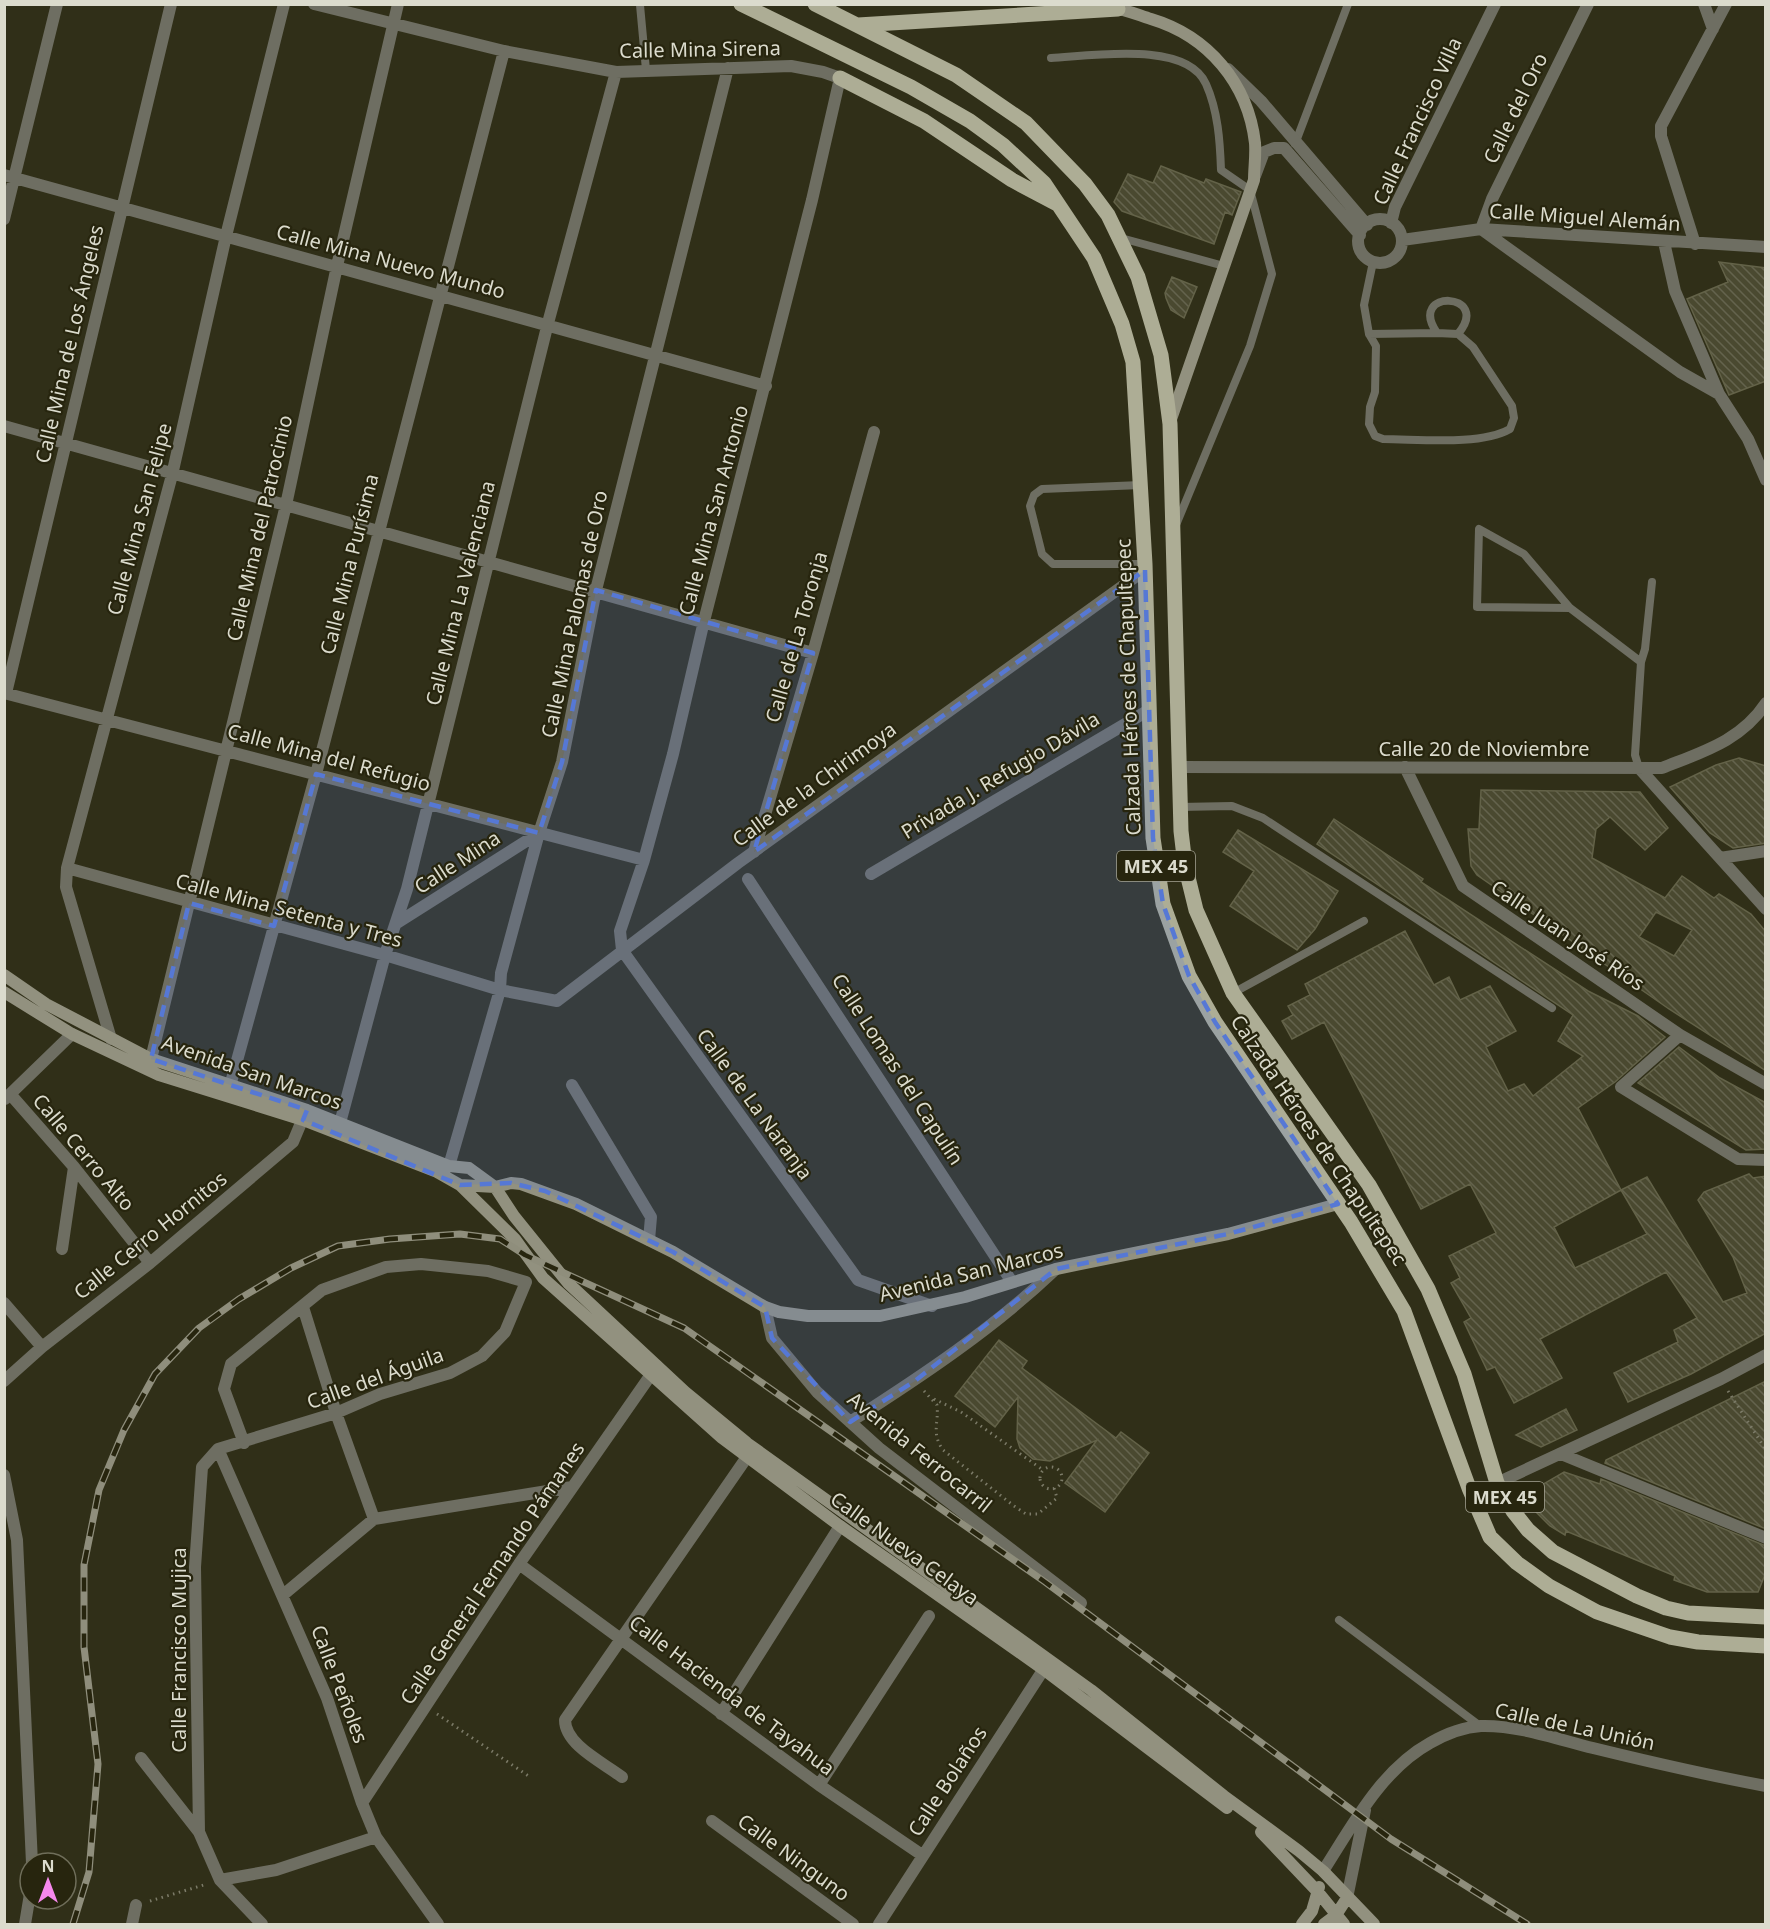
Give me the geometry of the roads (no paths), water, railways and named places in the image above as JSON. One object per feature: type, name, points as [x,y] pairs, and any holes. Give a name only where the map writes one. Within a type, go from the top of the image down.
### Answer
[{"type":"main road","name":"Calzada Héroes de Chapultepec","points":[[741,4],[911,87],[970,121],[1025,164],[1062,207],[1094,258],[1122,324],[1133,362],[1142,485],[1156,872],[1163,904],[1189,976],[1215,1022],[1375,1260],[1404,1311],[1482,1523],[1502,1550],[1549,1586],[1597,1612],[1637,1628],[1698,1642],[1766,1646]]},
{"type":"main road","name":"Calzada Héroes de Chapultepec","points":[[815,4],[956,75],[1026,123],[1085,184],[1120,238],[1138,277],[1155,328],[1167,386],[1180,767],[1179,807],[1183,854],[1190,890],[1207,939],[1233,993],[1369,1185],[1428,1289],[1464,1374],[1497,1483],[1528,1530],[1553,1552],[1614,1586],[1666,1608],[1688,1613],[1766,1617]]},
{"type":"main road","points":[[1072,4],[1118,9],[1176,28],[1197,39],[1218,59],[1233,78],[1245,102],[1255,143],[1252,185],[1170,423]]},
{"type":"main road","points":[[858,25],[1118,9]]},
{"type":"main road","points":[[840,78],[924,121],[1011,180],[1062,207]]},
{"type":"main road","name":"Avenida San Marcos","points":[[4,975],[46,1004],[151,1059],[305,1115],[437,1172],[460,1185],[495,1187],[511,1183],[545,1191],[601,1215],[649,1240],[765,1307],[808,1316],[880,1316],[932,1306],[1056,1269],[1228,1234],[1338,1204]]},
{"type":"main road","name":"Avenida San Marcos","points":[[4,992],[72,1034],[159,1075],[340,1123],[449,1166],[469,1168],[495,1187]]},
{"type":"main road","name":"Calle Nueva Celaya","points":[[460,1185],[515,1239],[543,1278],[654,1370],[747,1443],[1323,1871],[1374,1924]]},
{"type":"main road","name":"Calle Nueva Celaya","points":[[495,1187],[513,1216],[552,1266],[654,1370],[747,1457],[840,1526],[1046,1664],[1269,1838],[1340,1920]]},
{"type":"main road","points":[[1302,1924],[1312,1911],[1323,1871]]},
{"type":"main road","points":[[1324,1924],[1340,1920],[1347,1898]]},
{"type":"street","points":[[4,219],[10,176],[57,4]]},
{"type":"street","name":"Calle Mina de Los Ángeles","points":[[5,693],[171,4]]},
{"type":"street","name":"Calle Mina San Felipe","points":[[111,1039],[66,887],[67,868],[172,476],[226,236],[284,4]]},
{"type":"street","name":"Calle Mina Sirena","points":[[314,4],[393,26],[504,51],[616,72],[791,66],[840,78]]},
{"type":"street","name":"Calle Mina del Patrocinio","points":[[151,1059],[286,505],[337,266],[398,4]]},
{"type":"street","name":"Calle Francisco Villa","points":[[1391,223],[1395,207],[1495,4]]},
{"type":"street","name":"Calle del Oro","points":[[1480,229],[1492,199],[1588,4]]},
{"type":"street","points":[[1704,4],[1713,29]]},
{"type":"street","points":[[1695,244],[1661,136],[1661,126],[1726,4]]},
{"type":"street","name":"Calle Mina Purísima","points":[[230,1086],[316,774],[504,51]]},
{"type":"street","points":[[1218,59],[1262,100],[1290,147],[1363,230]]},
{"type":"street","name":"Calle Mina Palomas de Oro","points":[[449,1166],[500,990],[501,973],[538,832],[562,762],[596,590],[728,68]]},
{"type":"street","name":"Calle Mina La Valenciana","points":[[340,1123],[385,955],[397,923],[548,323],[616,72]]},
{"type":"street","name":"Calle Mina San Antonio","points":[[622,950],[620,930],[644,860],[674,754],[704,621],[766,386],[840,78]]},
{"type":"street","points":[[1252,185],[1264,153],[1274,148],[1290,147]]},
{"type":"street","name":"Calle Mina Nuevo Mundo","points":[[10,176],[548,323],[766,386]]},
{"type":"street","points":[[1377,220],[1391,223],[1397,227],[1402,247],[1394,259],[1387,262],[1373,262],[1362,253],[1359,246],[1363,230],[1377,220]]},
{"type":"street","points":[[1480,229],[1680,372],[1719,394]]},
{"type":"street","name":"Calle Miguel Alemán","points":[[1402,240],[1480,229],[1766,247]]},
{"type":"street","points":[[1664,242],[1675,291],[1719,394],[1748,439],[1766,480]]},
{"type":"street","points":[[4,426],[172,476],[378,529],[813,653]]},
{"type":"street","name":"Calle de La Toronja","points":[[754,852],[813,653],[874,432]]},
{"type":"street","name":"Calle de la Chirimoya","points":[[500,990],[557,1001],[754,852],[1145,567]]},
{"type":"street","name":"Calle Mina del Refugio","points":[[5,693],[644,860]]},
{"type":"street","name":"Calle 20 de Noviembre","points":[[1180,767],[1662,768],[1727,741],[1744,729],[1766,703]]},
{"type":"street","name":"Privada J. Refugio Dávila","points":[[871,874],[1149,710]]},
{"type":"street","name":"Calle Juan José Ríos","points":[[1405,767],[1463,886],[1680,1035],[1766,1083]]},
{"type":"street","points":[[1639,768],[1766,909]]},
{"type":"street","name":"Calle Mina","points":[[397,923],[538,832]]},
{"type":"street","points":[[1720,858],[1766,851]]},
{"type":"street","name":"Calle Mina Setenta y Tres","points":[[67,868],[385,955],[500,990]]},
{"type":"street","name":"Calle Lomas del Capulín","points":[[748,879],[1012,1282]]},
{"type":"street","name":"Calle de La Naranja","points":[[622,950],[858,1280],[932,1306]]},
{"type":"street","points":[[8,1097],[72,1034]]},
{"type":"street","points":[[1680,1035],[1621,1087],[1738,1159],[1766,1160]]},
{"type":"street","points":[[572,1085],[651,1217],[649,1240]]},
{"type":"street","name":"Calle Cerro Alto","points":[[8,1097],[74,1167],[150,1263]]},
{"type":"street","name":"Calle Cerro Hornitos","points":[[4,1381],[42,1347],[150,1263],[293,1142],[305,1115]]},
{"type":"street","points":[[62,1249],[74,1167]]},
{"type":"street","name":"Calle del Águila","points":[[218,1449],[244,1443],[336,1413],[380,1394],[450,1373],[482,1356],[505,1332],[526,1282],[488,1271],[445,1266],[421,1264],[386,1267],[322,1290],[303,1308]]},
{"type":"street","points":[[850,1422],[915,1381],[1024,1299],[1056,1269]]},
{"type":"street","points":[[4,1303],[42,1347]]},
{"type":"street","name":"Avenida Ferrocarril","points":[[765,1307],[772,1338],[817,1392],[879,1449],[1081,1603]]},
{"type":"street","points":[[244,1443],[225,1389],[231,1364],[303,1308],[336,1413],[374,1520]]},
{"type":"street","points":[[1497,1483],[1721,1379],[1766,1354]]},
{"type":"street","name":"Calle General Fernando Pámanes","points":[[362,1803],[519,1564],[654,1370]]},
{"type":"street","name":"Calle Francisco Mujica","points":[[199,1832],[195,1567],[202,1467],[218,1449]]},
{"type":"street","name":"Calle Peñoles","points":[[218,1449],[327,1698],[362,1803],[376,1837],[438,1924]]},
{"type":"street","points":[[1561,1454],[1766,1538]]},
{"type":"street","points":[[622,1777],[572,1739],[565,1728],[565,1719],[624,1638],[747,1457]]},
{"type":"street","points":[[4,1475],[17,1540],[31,1851]]},
{"type":"street","points":[[283,1594],[374,1520],[572,1487]]},
{"type":"street","points":[[721,1714],[840,1526]]},
{"type":"street","name":"Calle Hacienda de Tayahua","points":[[519,1564],[624,1638],[721,1714],[819,1785],[922,1855]]},
{"type":"street","points":[[819,1785],[929,1616]]},
{"type":"street","name":"Calle Bolaños","points":[[879,1924],[1046,1664]]},
{"type":"street","name":"Calle de La Unión","points":[[1323,1871],[1366,1803],[1406,1760],[1429,1743],[1458,1731],[1480,1726],[1528,1732],[1685,1770],[1766,1786]]},
{"type":"street","name":"Calle Francisco Mujica","points":[[141,1758],[199,1832],[219,1880],[262,1924]]},
{"type":"street","points":[[1347,1898],[1366,1803]]},
{"type":"street","name":"Calle Ninguno","points":[[712,1821],[853,1924]]},
{"type":"street","points":[[219,1880],[276,1870],[376,1837]]},
{"type":"street","points":[[132,1924],[136,1905]]},
{"type":"lane","points":[[1290,147],[1348,4]]},
{"type":"lane","points":[[639,5],[646,70]]},
{"type":"lane","points":[[1051,58],[1149,54],[1187,63],[1206,82],[1219,130],[1221,170],[1252,185],[1272,274],[1250,346],[1173,533]]},
{"type":"lane","points":[[1120,238],[1224,266]]},
{"type":"lane","points":[[1369,334],[1458,334],[1473,347],[1512,406],[1514,418],[1510,429],[1499,435],[1395,439],[1375,436],[1369,424],[1375,392],[1376,346],[1369,334],[1364,305],[1373,262]]},
{"type":"lane","points":[[1437,333],[1430,323],[1430,311],[1438,302],[1449,299],[1460,303],[1466,313],[1466,325],[1458,334]]},
{"type":"lane","points":[[1142,485],[1042,489],[1034,495],[1030,506],[1042,554],[1053,564],[1145,567]]},
{"type":"lane","points":[[1570,608],[1477,607],[1479,530],[1524,554],[1570,608],[1641,662]]},
{"type":"lane","points":[[1639,768],[1635,755],[1641,662],[1645,649],[1652,582]]},
{"type":"lane","points":[[1179,807],[1232,806],[1263,818],[1552,1008]]},
{"type":"lane","points":[[1233,993],[1364,921]]},
{"type":"lane","points":[[1339,1620],[1480,1726]]},
{"type":"railway","points":[[73,1924],[89,1872],[98,1764],[84,1647],[84,1565],[99,1490],[124,1430],[155,1374],[199,1328],[239,1299],[291,1268],[338,1246],[390,1239],[460,1234],[500,1239],[525,1255],[684,1328],[1045,1582],[1391,1839],[1527,1924]]}]
